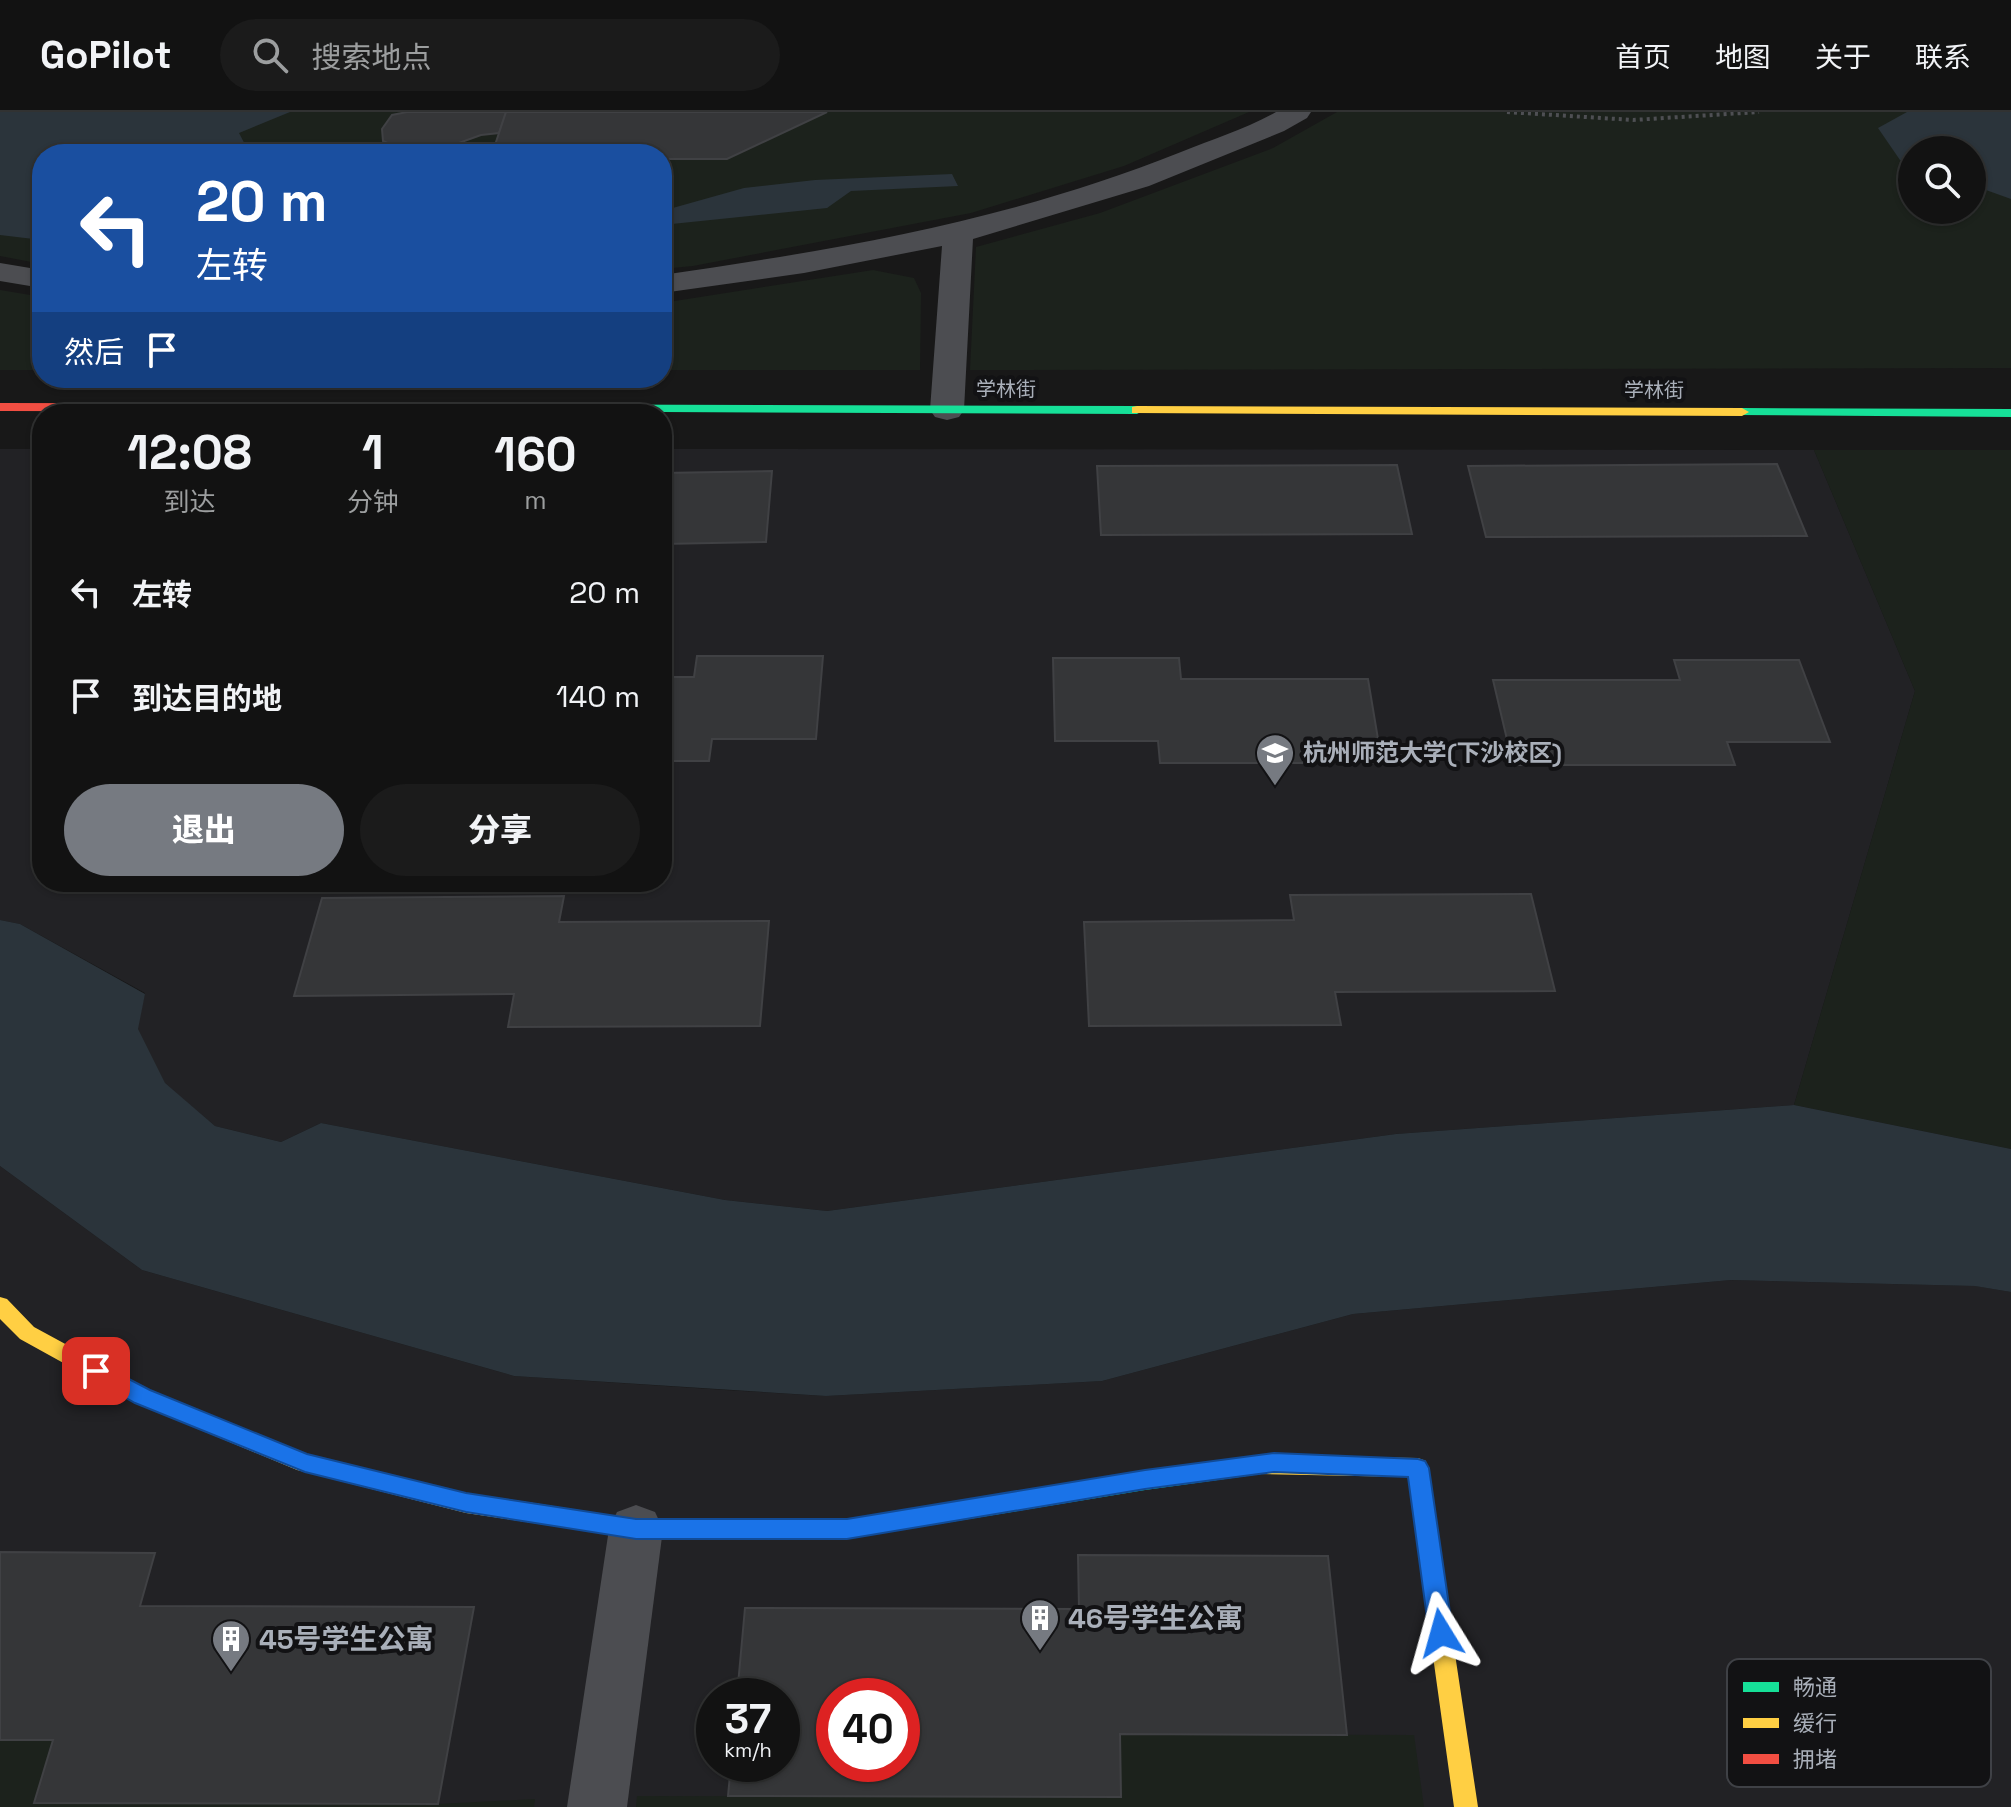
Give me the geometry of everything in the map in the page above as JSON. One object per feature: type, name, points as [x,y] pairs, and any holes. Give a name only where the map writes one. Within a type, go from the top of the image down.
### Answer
[{"type":"main road","name":"学林街","points":[[0,407],[32,407]]},
{"type":"main road","name":"学林街","points":[[672,409],[2011,413]]},
{"type":"main road","points":[[0,1305],[27,1333],[142,1396],[305,1463],[466,1503],[636,1529],[847,1529],[1145,1480],[1274,1463],[1418,1468],[1466,1807]]},
{"type":"street","points":[[672,283],[804,264],[958,234],[1138,180],[1274,125],[1297,112]]},
{"type":"street","points":[[947,410],[958,234]]},
{"type":"street","points":[[0,272],[32,277]]},
{"type":"street","points":[[597,1807],[636,1529]]},
{"type":"path","points":[[1507,112],[1631,119],[1717,118],[1759,112]]},
{"type":"shaded area","points":[[0,112],[407,112],[395,115],[499,133],[595,144],[32,144],[32,262],[0,256]]},
{"type":"shaded area","points":[[0,112],[290,112],[239,133],[245,144],[32,144],[32,239],[0,235]]},
{"type":"shaded area","points":[[827,112],[1249,112],[1124,166],[971,213],[672,268],[672,153],[727,159]]},
{"type":"shaded area","points":[[1337,112],[2011,112],[2011,368],[970,370],[976,247],[1100,213],[1273,148]]},
{"type":"shaded area","points":[[1907,112],[2011,112],[2011,199],[1986,190],[1986,136],[1898,136],[1898,157],[1878,128]]},
{"type":"shaded area","points":[[952,174],[958,186],[851,191],[827,208],[672,224],[672,208],[744,188],[815,180]]},
{"type":"shaded area","points":[[873,270],[914,278],[921,293],[920,370],[672,370],[672,301]]},
{"type":"shaded area","points":[[0,290],[32,295],[32,370],[0,370]]},
{"type":"shaded area","name":"杭州师范大学(下沙校区)","points":[[0,449],[32,449],[32,892],[672,892],[672,449],[1814,450],[1915,691],[1794,1105],[1396,1134],[827,1211],[725,1200],[321,1123],[281,1142],[215,1126],[165,1084],[137,1029],[145,993],[20,924],[0,920]]},
{"type":"shaded area","points":[[1814,450],[2011,450],[2011,1149],[1794,1105],[1915,691]]},
{"type":"shaded area","points":[[0,920],[20,924],[145,994],[138,1029],[165,1083],[215,1126],[281,1142],[321,1123],[725,1200],[827,1211],[1396,1134],[1794,1105],[2011,1149],[2011,1292],[1975,1286],[1731,1280],[1353,1314],[1102,1381],[826,1396],[514,1376],[142,1270],[0,1166]]},
{"type":"shaded area","points":[[0,1166],[142,1270],[514,1376],[725,1390],[826,1396],[1102,1381],[1353,1314],[1731,1280],[1976,1286],[2011,1292],[2011,1807],[0,1807]]},
{"type":"shaded area","points":[[1120,1734],[1414,1735],[1424,1807],[636,1807],[637,1796],[1120,1797]]},
{"type":"shaded area","points":[[0,1740],[53,1740],[35,1803],[438,1804],[535,1799],[534,1807],[0,1807]]},
{"type":"building","points":[[407,112],[506,112],[499,133],[481,135],[456,144],[390,144],[383,141],[382,129],[392,115]]},
{"type":"building","points":[[506,112],[827,112],[727,159],[672,159],[672,144],[495,144]]},
{"type":"building","points":[[1777,464],[1807,536],[1486,537],[1468,466]]},
{"type":"building","points":[[1397,465],[1412,534],[1101,535],[1097,466]]},
{"type":"building","points":[[772,471],[766,542],[672,544],[672,473]]},
{"type":"building","points":[[697,656],[823,656],[816,739],[712,739],[709,761],[672,761],[672,677],[694,677]]},
{"type":"building","points":[[1053,658],[1179,658],[1181,679],[1368,679],[1382,763],[1160,763],[1158,741],[1055,741]]},
{"type":"building","points":[[1674,660],[1799,660],[1830,742],[1727,742],[1735,765],[1513,765],[1493,680],[1680,680]]},
{"type":"building","points":[[1531,894],[1555,991],[1335,992],[1341,1025],[1089,1026],[1084,922],[1294,920],[1290,895]]},
{"type":"building","points":[[564,896],[559,922],[769,921],[760,1026],[508,1027],[514,994],[294,996],[322,898]]},
{"type":"building","name":"45号学生公寓","points":[[0,1552],[155,1553],[140,1606],[474,1607],[438,1804],[34,1803],[53,1740],[0,1740]]},
{"type":"building","name":"46号学生公寓","points":[[1078,1555],[1328,1556],[1347,1735],[1120,1734],[1121,1797],[728,1796],[729,1782],[800,1782],[800,1678],[739,1678],[745,1608],[1079,1609]]},
{"type":"traffic: fast","points":[[672,409],[1137,410]]},
{"type":"traffic: fast","points":[[1742,412],[2011,413]]},
{"type":"traffic: fast","points":[[540,1514],[636,1529],[847,1529],[1145,1480],[1261,1465]]},
{"type":"traffic: slow","points":[[1137,410],[1742,412]]},
{"type":"traffic: slow","points":[[0,1305],[27,1333],[142,1396],[305,1463],[466,1503],[540,1514]]},
{"type":"traffic: slow","points":[[1261,1465],[1418,1468],[1466,1807]]},
{"type":"traffic: jam","points":[[0,407],[32,407]]},
{"type":"place","name":"杭州师范大学(下沙校区)","points":[[1275,787]]},
{"type":"place","name":"46号学生公寓","points":[[1040,1652]]},
{"type":"place","name":"45号学生公寓","points":[[231,1673]]},
{"type":"route","points":[[96,1371],[142,1396],[305,1463],[466,1503],[636,1529],[847,1529],[1145,1480],[1274,1463],[1418,1468],[1441,1633]]}]
